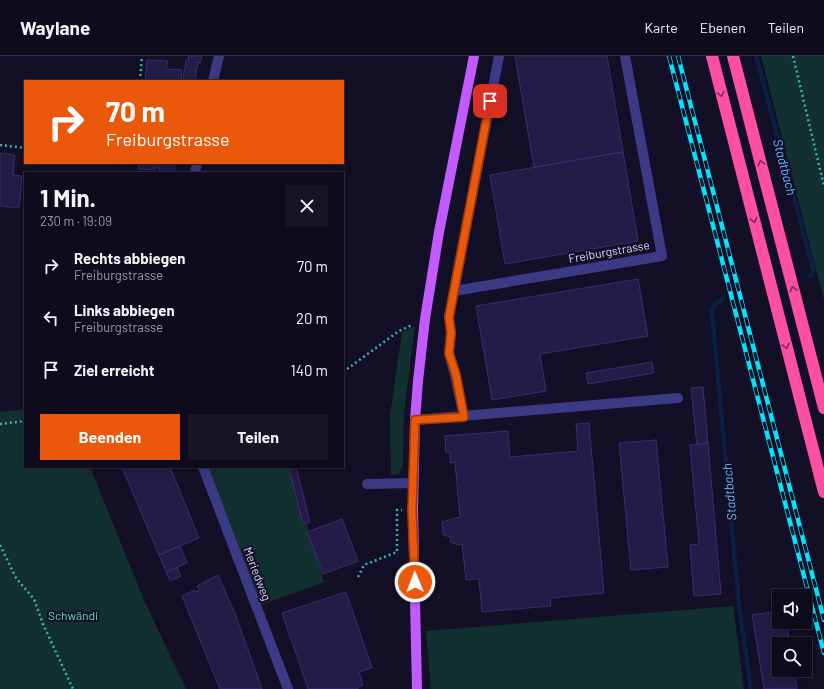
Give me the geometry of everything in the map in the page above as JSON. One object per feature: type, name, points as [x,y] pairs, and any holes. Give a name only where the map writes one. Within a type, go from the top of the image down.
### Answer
[{"type":"highway","points":[[712,56],[824,492]]},
{"type":"highway","points":[[733,56],[824,408]]},
{"type":"main road","points":[[417,689],[412,510],[415,420],[419,373],[425,319],[447,189],[474,56]]},
{"type":"street","points":[[213,80],[219,56]]},
{"type":"street","points":[[464,417],[456,375],[449,353],[451,333],[449,317],[499,56]]},
{"type":"street","name":"Freiburgstrasse","points":[[454,291],[662,256],[625,56]]},
{"type":"street","points":[[415,420],[678,398]]},
{"type":"street","name":"Meriedweg","points":[[203,468],[288,689]]},
{"type":"street","points":[[367,484],[413,483]]},
{"type":"path","points":[[140,80],[142,56]]},
{"type":"path","points":[[793,56],[824,186]]},
{"type":"path","points":[[0,145],[24,148]]},
{"type":"path","points":[[156,172],[157,168]]},
{"type":"path","points":[[344,371],[400,332],[425,319]]},
{"type":"path","points":[[0,424],[24,421]]},
{"type":"path","points":[[358,578],[364,565],[397,552],[398,510],[412,510]]},
{"type":"path","points":[[0,546],[16,578],[34,599],[43,624],[73,689]]},
{"type":"green space","points":[[761,56],[824,56],[824,300]]},
{"type":"green space","points":[[415,326],[404,413],[403,465],[399,474],[391,475],[390,415],[402,332]]},
{"type":"green space","name":"Schwändi","points":[[24,409],[24,468],[90,468],[144,600],[186,689],[0,689],[0,412]]},
{"type":"green space","points":[[208,468],[290,468],[324,582],[261,605]]},
{"type":"green space","points":[[733,606],[744,689],[431,689],[426,631]]},
{"type":"building","points":[[189,56],[202,56],[200,63],[198,62],[195,80],[183,79],[186,60],[188,60]]},
{"type":"building","points":[[515,56],[607,56],[623,152],[534,167]]},
{"type":"building","points":[[147,60],[168,61],[166,69],[182,70],[181,80],[145,80]]},
{"type":"building","points":[[623,152],[638,241],[505,264],[490,175]]},
{"type":"building","points":[[0,153],[15,155],[13,175],[22,176],[19,208],[0,206]]},
{"type":"building","points":[[139,164],[175,164],[174,172],[159,172],[159,168],[155,168],[154,170],[138,169]]},
{"type":"building","points":[[638,279],[648,336],[540,354],[546,391],[492,400],[476,306]]},
{"type":"building","points":[[652,362],[654,373],[588,384],[586,373]]},
{"type":"building","points":[[703,387],[708,443],[697,445],[691,388]]},
{"type":"building","points":[[589,423],[604,593],[550,598],[551,606],[482,612],[479,579],[466,580],[462,544],[458,545],[450,542],[451,537],[443,535],[442,522],[460,517],[455,462],[450,463],[450,452],[446,453],[445,436],[508,431],[510,457],[578,451],[576,424]]},
{"type":"building","points":[[656,440],[668,567],[631,570],[619,443]]},
{"type":"building","points":[[708,443],[721,594],[694,596],[690,545],[699,544],[690,445]]},
{"type":"building","points":[[122,468],[170,468],[199,538],[159,555]]},
{"type":"building","points":[[289,468],[296,468],[310,522],[303,524]]},
{"type":"building","points":[[342,519],[358,561],[323,574],[307,532]]},
{"type":"building","points":[[180,546],[187,563],[166,572],[159,555]]},
{"type":"building","points":[[177,568],[181,576],[170,581],[166,572]]},
{"type":"building","points":[[218,575],[236,616],[262,689],[220,689],[182,596],[195,590],[196,592],[199,591],[197,586]]},
{"type":"building","points":[[346,592],[372,668],[359,672],[363,685],[357,687],[358,689],[308,689],[282,613]]},
{"type":"building","points":[[772,612],[772,629],[787,629],[789,637],[772,637],[772,677],[795,677],[797,689],[764,689],[752,615]]},
{"type":"waterway","name":"Stadtbach","points":[[756,56],[813,269],[812,274],[809,276]]},
{"type":"waterway","name":"Stadtbach","points":[[723,299],[715,304],[712,313],[739,605],[751,689]]},
{"type":"railway","points":[[669,56],[824,653]]},
{"type":"railway","points":[[678,56],[824,620]]},
{"type":"route","points":[[415,582],[412,510],[415,420],[464,417],[458,393],[456,375],[449,353],[451,333],[449,317],[490,101]]}]
